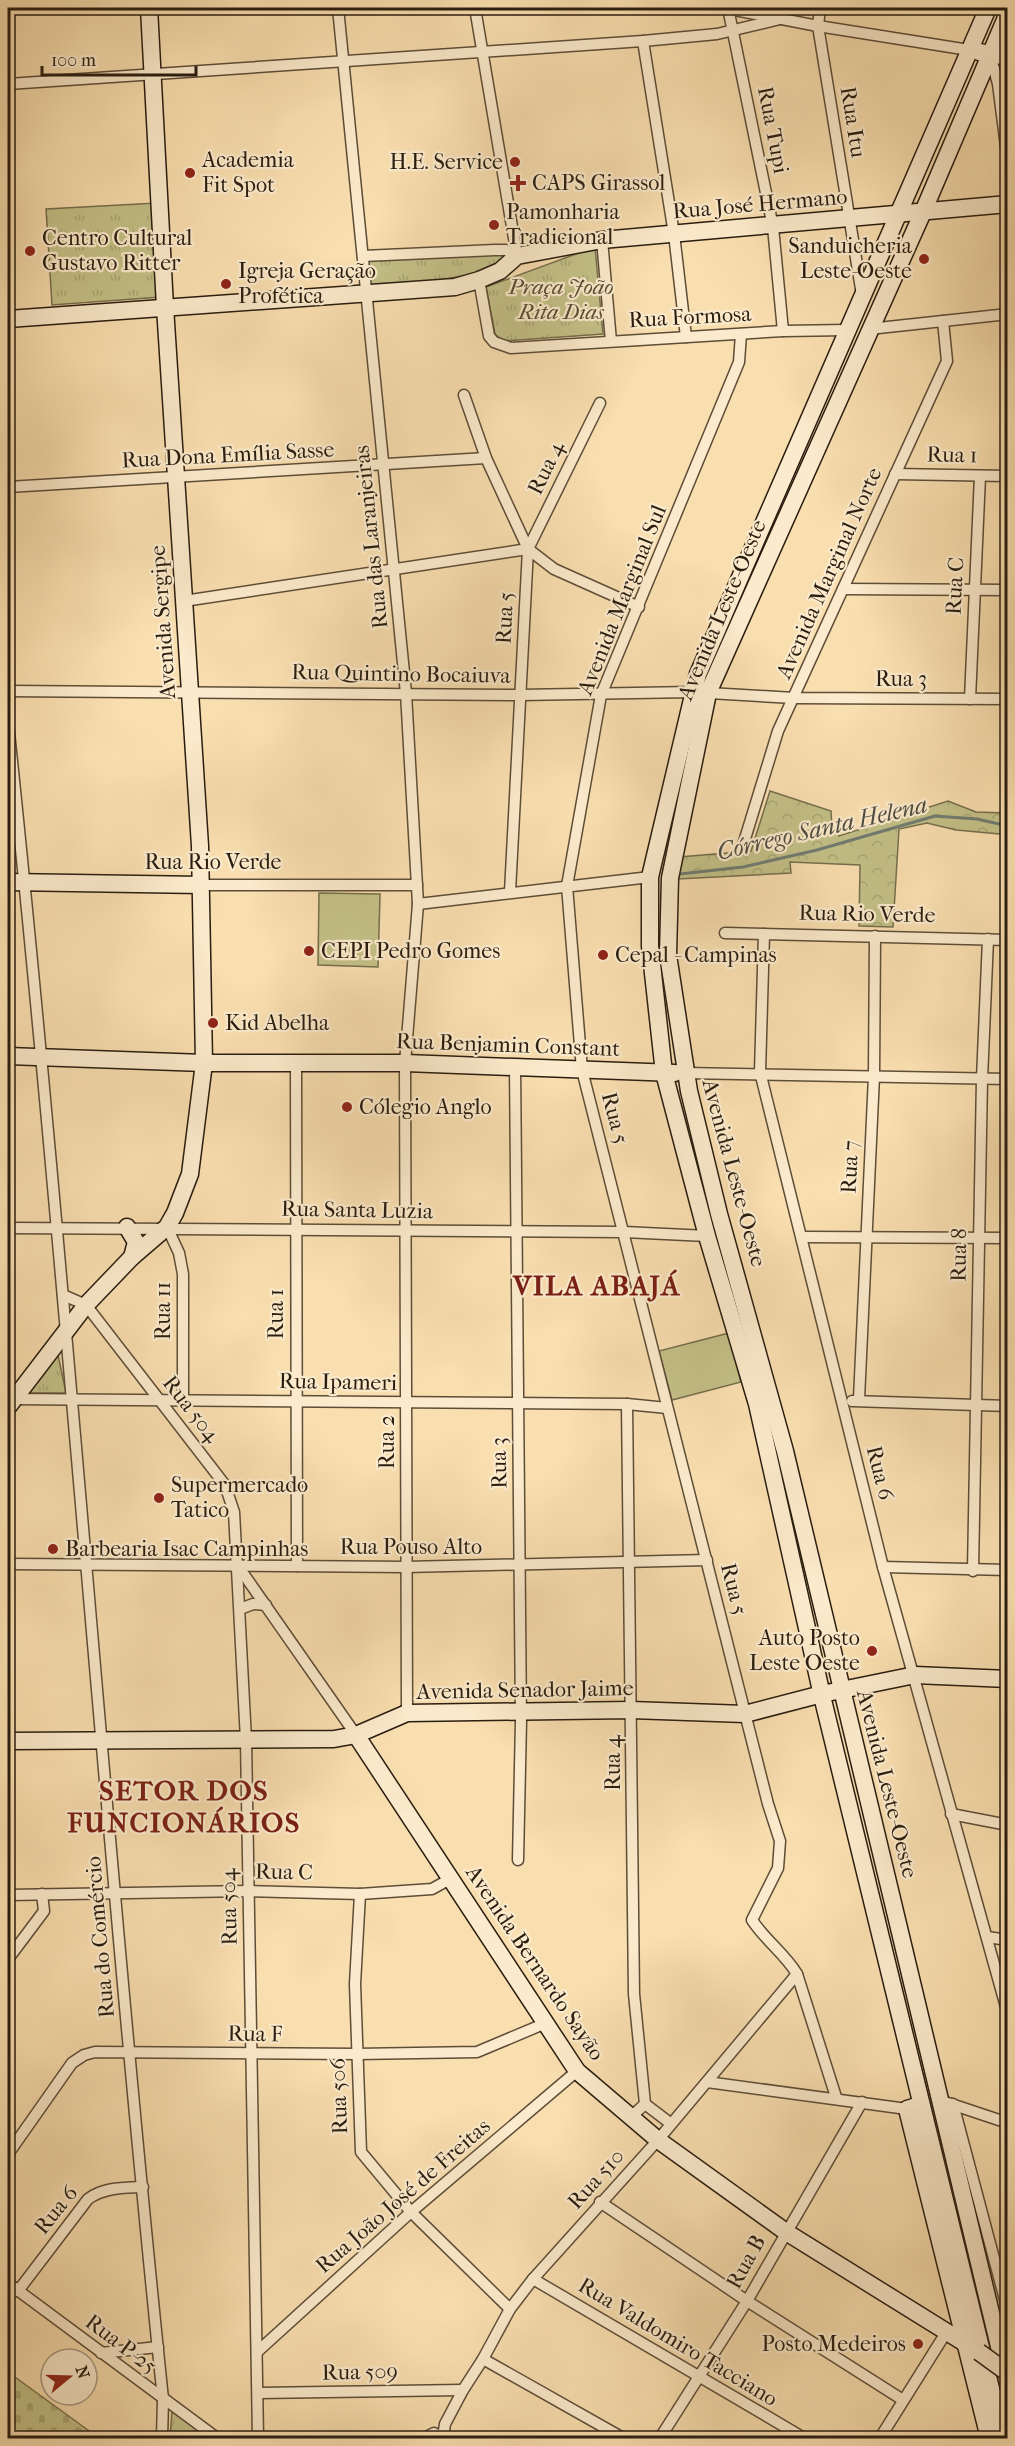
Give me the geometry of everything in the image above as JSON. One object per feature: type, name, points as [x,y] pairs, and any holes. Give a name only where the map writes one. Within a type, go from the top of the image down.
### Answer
[{"type":"main road","name":"Avenida Sergipe","points":[[149,8],[165,307],[202,885],[204,1063],[190,1174],[167,1227]]},
{"type":"main road","name":"Avenida Leste-Oeste","points":[[988,8],[847,330],[700,693],[650,877],[650,946],[664,1073],[707,1236],[758,1404],[914,2107],[972,2347],[989,2439]]},
{"type":"main road","name":"Avenida Leste-Oeste","points":[[1008,13],[923,212],[700,693],[670,878],[668,955],[685,1072],[719,1214],[785,1451],[841,1690],[947,2103],[1008,2380]]},
{"type":"main road","points":[[969,51],[1008,57]]},
{"type":"main road","name":"Rua José Hermano","points":[[8,319],[454,286],[480,280],[500,271],[517,256],[602,240],[773,227],[1008,204]]},
{"type":"main road","name":"Rua Rio Verde","points":[[16,883],[202,885]]},
{"type":"main road","name":"Rua Benjamin Constant","points":[[8,1056],[160,1057],[204,1063],[405,1063],[685,1072]]},
{"type":"main road","points":[[127,1227],[136,1242],[132,1257]]},
{"type":"main road","points":[[10,1401],[86,1305],[132,1257],[167,1227]]},
{"type":"main road","name":"Avenida Senador Jaime","points":[[8,1741],[334,1739],[356,1735],[407,1713],[632,1710],[745,1714],[822,1694],[915,1675],[1008,1679]]},
{"type":"main road","name":"Avenida Bernardo Sayão","points":[[356,1735],[577,2071],[632,2116],[657,2140],[786,2232],[947,2331],[1008,2373]]},
{"type":"main road","name":"Avenida Leste-Oeste","points":[[914,2107],[1003,2439]]},
{"type":"street","name":"Rua das Laranjeiras","points":[[338,8],[406,693],[418,904],[405,1063]]},
{"type":"street","points":[[475,8],[517,256]]},
{"type":"street","points":[[726,8],[969,51]]},
{"type":"street","name":"Rua Tupi","points":[[726,8],[734,31],[773,227],[783,332]]},
{"type":"street","points":[[818,26],[820,8]]},
{"type":"street","points":[[8,84],[643,41],[734,31],[780,19]]},
{"type":"street","name":"Rua Itu","points":[[818,26],[862,296]]},
{"type":"street","points":[[643,41],[674,234],[686,337]]},
{"type":"street","points":[[990,54],[998,84],[1008,162]]},
{"type":"street","points":[[602,240],[611,341]]},
{"type":"street","name":"Rua José Hermano","points":[[363,256],[506,250],[517,256]]},
{"type":"street","name":"Rua Formosa","points":[[480,280],[486,328],[495,342],[511,348],[847,330]]},
{"type":"street","points":[[869,329],[1008,314]]},
{"type":"street","name":"Avenida Marginal Norte","points":[[744,842],[778,731],[946,361],[943,321]]},
{"type":"street","name":"Avenida Marginal Sul","points":[[582,1070],[567,886],[601,695],[739,362],[741,334]]},
{"type":"street","name":"Rua 5","points":[[464,395],[486,458],[528,549],[510,892]]},
{"type":"street","name":"Rua 4","points":[[528,549],[600,403]]},
{"type":"street","name":"Rua Dona Emília Sasse","points":[[8,487],[486,458]]},
{"type":"street","name":"Rua 1","points":[[895,474],[1008,476]]},
{"type":"street","name":"Rua C","points":[[970,699],[980,476]]},
{"type":"street","points":[[184,601],[528,549],[554,568],[639,607]]},
{"type":"street","points":[[843,589],[1008,590]]},
{"type":"street","name":"Rua Quintino Bocaiuva","points":[[8,691],[520,695],[700,693],[794,698]]},
{"type":"street","name":"Rua 3","points":[[794,698],[1008,699]]},
{"type":"street","name":"Rua do Comércio","points":[[8,723],[16,883],[40,1056],[57,1228],[88,1565],[101,1741],[163,2399],[162,2439]]},
{"type":"street","points":[[418,904],[650,877]]},
{"type":"street","name":"Rua Rio Verde","points":[[202,885],[417,885]]},
{"type":"street","name":"Rua Rio Verde","points":[[725,933],[1008,940]]},
{"type":"street","name":"Rua 6","points":[[764,934],[760,1072],[803,1236],[883,1567],[1008,2014]]},
{"type":"street","name":"Rua 7","points":[[859,1399],[874,1076],[875,936]]},
{"type":"street","name":"Rua 8","points":[[973,1571],[982,1078],[987,939]]},
{"type":"street","name":"Rua 1","points":[[296,1063],[297,1566]]},
{"type":"street","name":"Rua 2","points":[[405,1063],[407,1713]]},
{"type":"street","name":"Rua 3","points":[[515,1066],[521,1712],[518,1860]]},
{"type":"street","name":"Rua 5","points":[[582,1070],[745,1714],[780,1841],[778,1868],[752,1920],[788,1959],[797,1974],[836,2097]]},
{"type":"street","name":"Rua Benjamin Constant","points":[[685,1072],[1008,1079]]},
{"type":"street","name":"Rua Santa Luzia","points":[[8,1228],[167,1227],[624,1232],[707,1236]]},
{"type":"street","name":"Rua 11","points":[[167,1227],[179,1253],[183,1274],[183,1398]]},
{"type":"street","points":[[803,1236],[1008,1238]]},
{"type":"street","name":"Rua 504","points":[[63,1295],[86,1305],[225,1485],[234,1512],[246,1740],[258,2439]]},
{"type":"street","name":"Rua Ipameri","points":[[10,1401],[183,1398],[406,1403],[627,1404],[667,1408]]},
{"type":"street","points":[[843,1403],[859,1399],[1008,1406]]},
{"type":"street","name":"Rua 4","points":[[627,1404],[634,1994],[645,2104]]},
{"type":"street","name":"Rua Pouso Alto","points":[[8,1564],[406,1567],[706,1560]]},
{"type":"street","name":"Avenida Bernardo Sayão","points":[[238,1566],[356,1735]]},
{"type":"street","points":[[883,1567],[973,1571],[1008,1570]]},
{"type":"street","points":[[240,1609],[252,1604],[266,1605]]},
{"type":"street","points":[[951,1814],[1008,1825]]},
{"type":"street","name":"Rua C","points":[[8,1895],[249,1891],[360,1894],[432,1889],[450,1879]]},
{"type":"street","points":[[8,1959],[44,1911],[42,1894]]},
{"type":"street","name":"Rua 506","points":[[360,1894],[355,1984],[361,2151],[411,2212],[510,2309]]},
{"type":"street","points":[[987,1937],[1008,1940]]},
{"type":"street","name":"Rua 510","points":[[436,2437],[483,2360],[510,2309],[533,2279],[657,2140],[669,2122],[706,2082],[797,1974]]},
{"type":"street","name":"Rua F","points":[[8,2154],[72,2063],[84,2055],[95,2052],[357,2054],[477,2052],[546,2023]]},
{"type":"street","name":"Rua João José de Freitas","points":[[257,2352],[411,2212],[577,2071]]},
{"type":"street","points":[[706,2082],[914,2107]]},
{"type":"street","name":"Rua B","points":[[660,2439],[747,2301],[862,2102]]},
{"type":"street","points":[[947,2103],[1008,2124]]},
{"type":"street","points":[[947,2103],[1003,2275],[1008,2311]]},
{"type":"street","points":[[632,2116],[645,2104],[669,2122]]},
{"type":"street","name":"Rua 6","points":[[18,2291],[88,2199],[108,2189],[143,2187]]},
{"type":"street","points":[[600,2202],[747,2301],[903,2400]]},
{"type":"street","name":"Rua Valdomiro Tacciano","points":[[533,2279],[804,2439]]},
{"type":"street","name":"Rua P-25","points":[[8,2283],[214,2438]]},
{"type":"street","points":[[880,2439],[947,2331]]},
{"type":"street","points":[[101,2353],[158,2347]]},
{"type":"street","points":[[483,2360],[623,2439]]},
{"type":"street","name":"Rua 509","points":[[258,2393],[463,2390]]},
{"type":"green space","points":[[157,203],[161,297],[52,305],[46,209]]},
{"type":"green space","name":"Praça João Rita Dias","points":[[595,247],[603,334],[503,341],[495,334],[486,287]]},
{"type":"green space","points":[[508,254],[509,263],[457,277],[369,286],[365,259]]},
{"type":"green space","points":[[770,791],[831,811],[832,828],[839,836],[948,801],[976,812],[1007,813],[1007,838],[1000,834],[956,830],[927,823],[899,829],[893,927],[859,926],[860,865],[790,862],[791,873],[678,879],[679,857],[751,851]]},
{"type":"green space","points":[[319,893],[380,894],[378,967],[318,965]]},
{"type":"green space","points":[[729,1333],[741,1382],[672,1400],[659,1351]]},
{"type":"green space","points":[[57,1350],[66,1393],[28,1393]]},
{"type":"green space","points":[[8,2372],[39,2395],[39,2407],[56,2407],[92,2433],[87,2438],[8,2438]]},
{"type":"green space","points":[[172,2411],[208,2438],[170,2438]]},
{"type":"waterway","name":"Córrego Santa Helena","points":[[680,874],[743,867],[817,850],[935,816],[977,819],[1008,826]]},
{"type":"place","name":"H.E. Service","points":[[515,162]]},
{"type":"place","name":"Academia Fit Spot","points":[[190,173]]},
{"type":"place","name":"CAPS Girassol","points":[[518,183]]},
{"type":"place","name":"Pamonharia Tradicional","points":[[494,225]]},
{"type":"place","name":"Centro Cultural Gustavo Ritter","points":[[30,251]]},
{"type":"place","name":"Sanduicheria Leste-Oeste","points":[[924,259]]},
{"type":"place","name":"Igreja Geração Profética","points":[[226,284]]},
{"type":"place","name":"CEPI Pedro Gomes","points":[[309,951]]},
{"type":"place","name":"Cepal - Campinas","points":[[603,955]]},
{"type":"place","name":"Kid Abelha","points":[[213,1023]]},
{"type":"place","name":"Cólegio Anglo","points":[[347,1107]]},
{"type":"place","name":"Supermercado Tatico","points":[[159,1498]]},
{"type":"place","name":"Barbearia Isac Campinhas","points":[[53,1549]]},
{"type":"place","name":"Auto Posto Leste Oeste","points":[[872,1651]]},
{"type":"place","name":"Posto Medeiros","points":[[918,2344]]},
{"type":"district","name":"VILA ABAJÁ","points":[[597,1285]]},
{"type":"district","name":"SETOR DOS FUNCIONÁRIOS","points":[[184,1806]]}]
